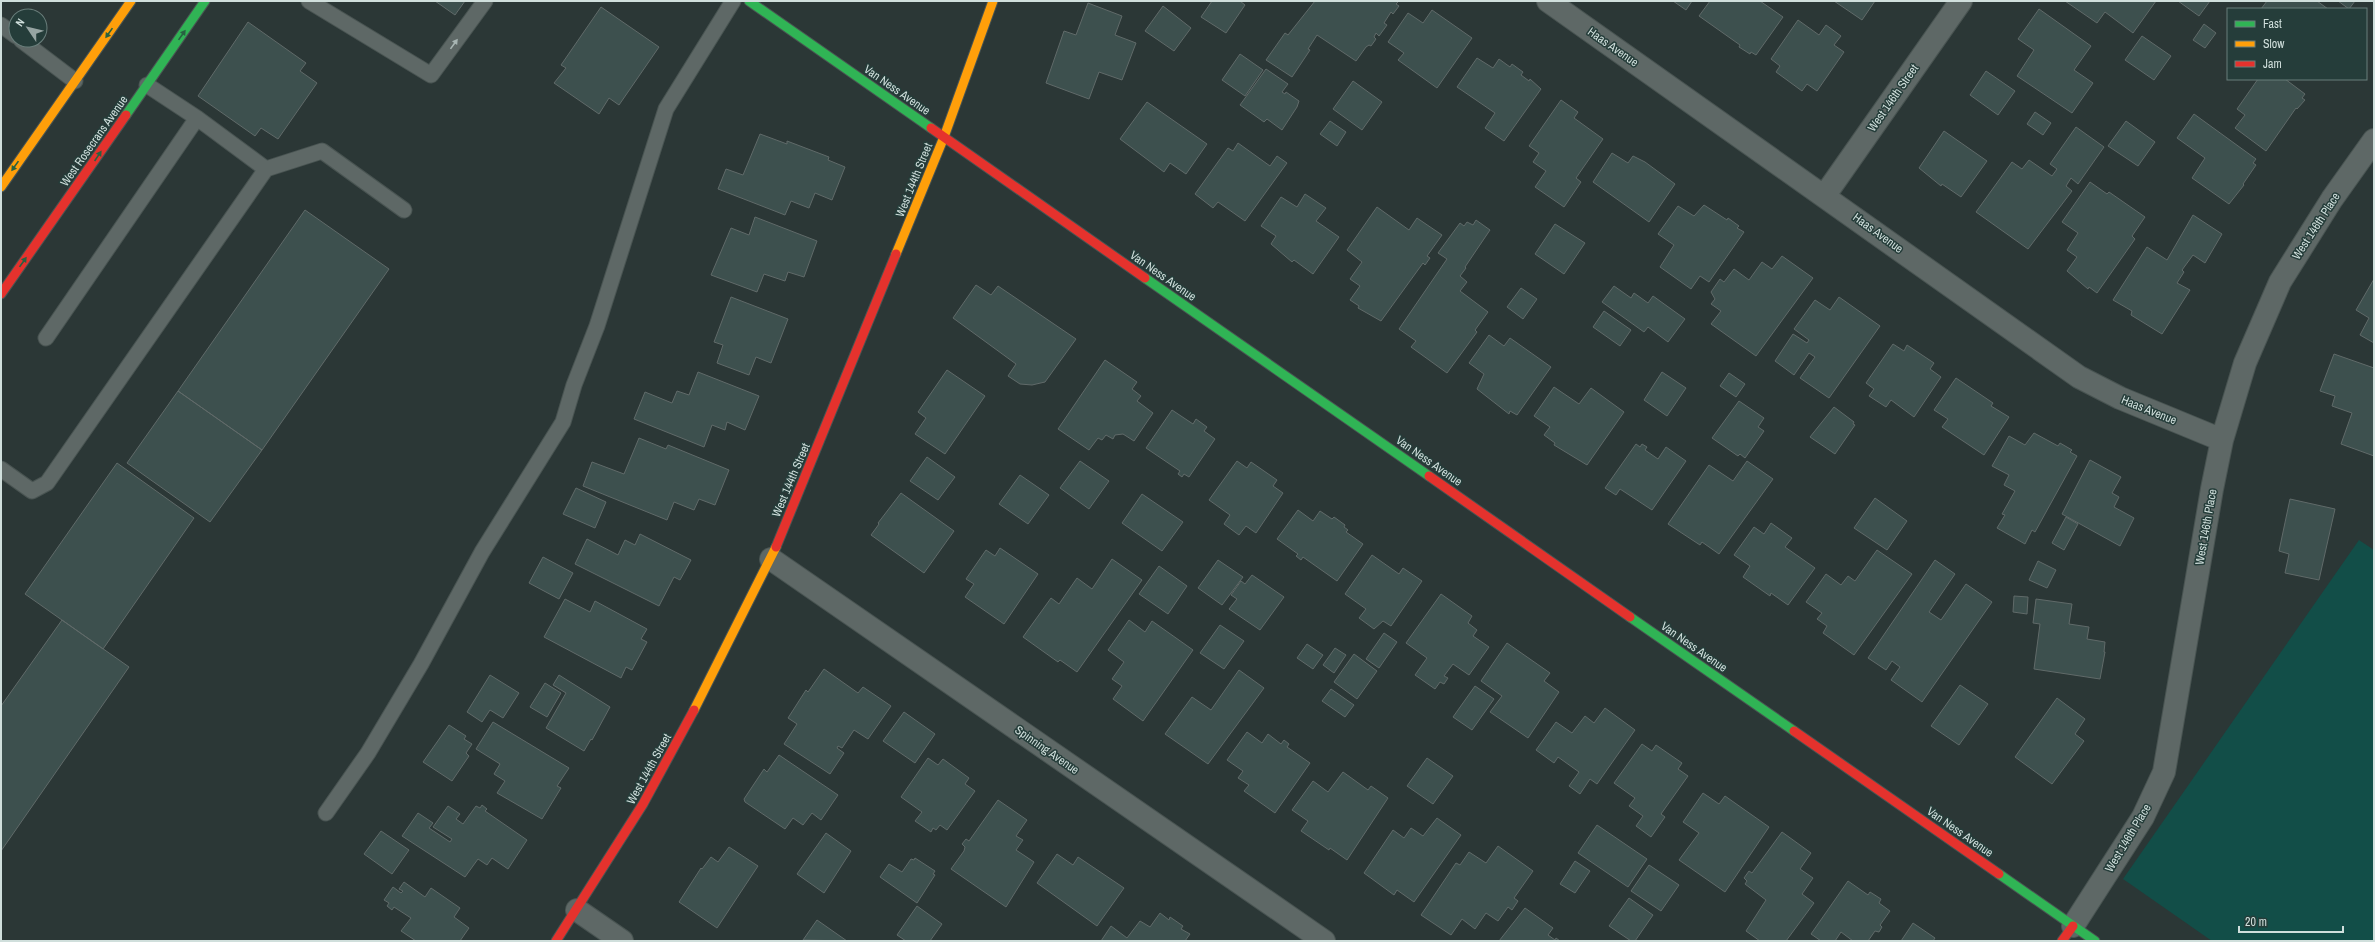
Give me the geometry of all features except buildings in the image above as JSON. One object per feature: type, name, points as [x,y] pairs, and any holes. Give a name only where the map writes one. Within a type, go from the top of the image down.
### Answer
[{"type":"main road","points":[[1,187],[131,1]]},
{"type":"main road","name":"West Rosecrans Avenue","points":[[1,294],[205,1]]},
{"type":"main road","name":"Van Ness Avenue","points":[[749,1],[944,137],[2068,933],[2095,941]]},
{"type":"main road","name":"West 144th Street","points":[[556,941],[578,910],[643,804],[704,692],[771,559],[944,137],[994,1]]},
{"type":"street","name":"Haas Avenue","points":[[1548,1],[1825,195],[2079,377],[2120,398],[2222,440]]},
{"type":"street","name":"West 146th Street","points":[[1825,195],[1961,1]]},
{"type":"street","name":"West 146th Place","points":[[2068,933],[2143,817],[2164,772],[2222,440],[2245,363],[2280,282],[2332,199],[2374,140]]},
{"type":"street","name":"Spinning Avenue","points":[[771,559],[1324,941]]},
{"type":"street","points":[[578,910],[622,941]]},
{"type":"lane","points":[[309,1],[431,75],[485,1]]},
{"type":"lane","points":[[326,813],[368,753],[421,664],[482,552],[563,422],[574,385],[597,326],[666,109],[733,1]]},
{"type":"lane","points":[[32,48],[75,81]]},
{"type":"lane","points":[[147,85],[197,118],[266,169]]},
{"type":"lane","points":[[46,338],[197,118]]},
{"type":"lane","points":[[1,469],[32,491],[47,483],[266,169],[322,151],[404,210]]},
{"type":"green space","points":[[2359,540],[2374,550],[2374,941],[2212,941],[2123,879]]},
{"type":"traffic: fast","points":[[126,115],[205,1]]},
{"type":"traffic: fast","points":[[749,1],[931,128]]},
{"type":"traffic: fast","points":[[1145,278],[1429,476]]},
{"type":"traffic: fast","points":[[1630,617],[1794,731]]},
{"type":"traffic: fast","points":[[1999,874],[2095,941]]},
{"type":"traffic: slow","points":[[1,187],[131,1]]},
{"type":"traffic: slow","points":[[896,254],[944,137],[993,1]]},
{"type":"traffic: slow","points":[[694,710],[776,547]]},
{"type":"traffic: jam","points":[[1,294],[126,115]]},
{"type":"traffic: jam","points":[[931,128],[1145,278]]},
{"type":"traffic: jam","points":[[776,547],[896,254]]},
{"type":"traffic: jam","points":[[1429,476],[1630,617]]},
{"type":"traffic: jam","points":[[556,941],[643,804],[694,710]]},
{"type":"traffic: jam","points":[[1794,731],[1999,874]]},
{"type":"traffic: jam","points":[[2062,941],[2073,926]]}]
